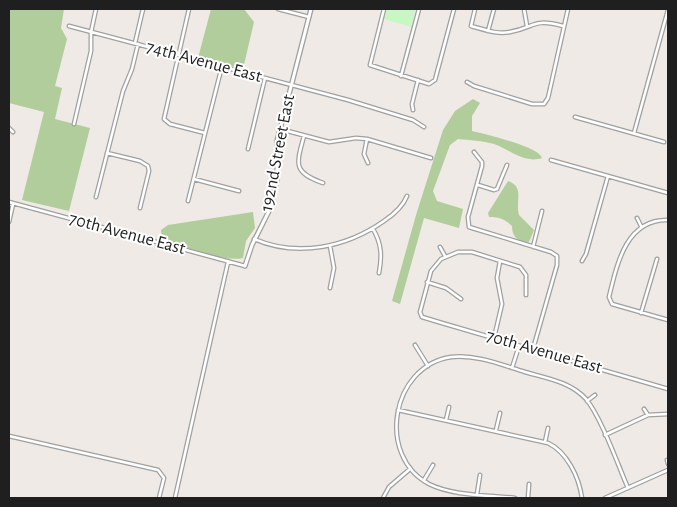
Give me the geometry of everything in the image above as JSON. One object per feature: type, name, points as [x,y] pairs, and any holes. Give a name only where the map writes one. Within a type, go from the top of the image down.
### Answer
[{"type":"street","points":[[74,124],[91,51],[91,32],[96,9]]},
{"type":"street","points":[[96,197],[123,91],[132,69],[143,9]]},
{"type":"street","points":[[189,9],[164,112],[165,121],[205,133]]},
{"type":"street","points":[[278,9],[308,17]]},
{"type":"street","name":"192nd Street East","points":[[246,266],[254,239],[268,216],[276,186],[276,153],[280,129],[311,9]]},
{"type":"street","points":[[384,9],[370,65],[401,76],[432,83],[454,9]]},
{"type":"street","points":[[401,76],[419,9]]},
{"type":"street","points":[[475,9],[471,26],[488,31],[511,32],[539,22],[563,26]]},
{"type":"street","points":[[488,31],[494,9]]},
{"type":"street","points":[[524,9],[527,26]]},
{"type":"street","points":[[467,82],[474,86],[532,104],[544,104],[548,98],[568,9]]},
{"type":"street","points":[[634,133],[668,10]]},
{"type":"street","name":"74th Avenue East","points":[[69,26],[292,84],[413,120],[424,126]]},
{"type":"street","points":[[188,201],[222,66]]},
{"type":"street","points":[[248,149],[265,78]]},
{"type":"street","points":[[413,110],[412,104],[418,80]]},
{"type":"street","points":[[575,117],[664,142]]},
{"type":"street","points":[[9,128],[13,132]]},
{"type":"street","points":[[280,129],[334,142],[356,138],[367,139],[431,158]]},
{"type":"street","points":[[304,136],[298,158],[299,168],[303,175],[324,183]]},
{"type":"street","points":[[367,139],[364,154],[368,163]]},
{"type":"street","points":[[474,152],[482,162],[468,223],[473,230],[551,252],[557,258],[557,265],[532,349]]},
{"type":"street","points":[[107,153],[143,162],[148,167],[140,208]]},
{"type":"street","points":[[550,160],[668,193]]},
{"type":"street","points":[[478,185],[494,190],[498,188],[507,164]]},
{"type":"street","points":[[582,261],[586,254],[608,176]]},
{"type":"street","points":[[194,179],[239,191]]},
{"type":"street","points":[[254,239],[276,246],[295,248],[330,246],[356,238],[372,229],[398,209],[407,196]]},
{"type":"street","name":"70th Avenue East","points":[[9,202],[246,266]]},
{"type":"street","points":[[9,222],[14,204]]},
{"type":"street","points":[[532,247],[542,211]]},
{"type":"street","points":[[636,218],[641,226]]},
{"type":"street","points":[[668,220],[658,220],[641,226],[631,236],[623,250],[609,297],[610,302],[668,320]]},
{"type":"street","points":[[372,229],[380,242],[379,274]]},
{"type":"street","points":[[330,246],[334,268],[330,288]]},
{"type":"street","points":[[440,247],[446,256]]},
{"type":"street","points":[[461,300],[446,288],[427,282],[436,265],[446,256],[466,252],[520,267],[525,272],[526,296]]},
{"type":"street","points":[[641,313],[657,260]]},
{"type":"street","points":[[494,338],[502,304],[497,278],[500,261]]},
{"type":"street","points":[[175,498],[228,262]]},
{"type":"street","name":"70th Avenue East","points":[[427,282],[420,315],[668,388]]},
{"type":"street","points":[[415,345],[428,366]]},
{"type":"street","points":[[512,368],[519,345]]},
{"type":"street","points":[[515,498],[444,489],[424,480],[410,469],[402,456],[398,441],[398,410],[403,395],[412,380],[428,366],[442,359],[461,356],[478,358],[568,386],[587,401],[628,488]]},
{"type":"street","points":[[587,401],[595,395]]},
{"type":"street","points":[[446,420],[449,408]]},
{"type":"street","points":[[398,410],[544,442],[560,451],[571,466],[582,498]]},
{"type":"street","points":[[644,410],[648,415]]},
{"type":"street","points":[[496,430],[500,412]]},
{"type":"street","points":[[604,435],[648,415],[668,414]]},
{"type":"street","points":[[544,442],[548,428]]},
{"type":"street","points":[[9,436],[154,469],[162,474],[160,498]]},
{"type":"street","points":[[424,480],[433,466]]},
{"type":"street","points":[[382,498],[389,487],[410,469]]},
{"type":"street","points":[[605,498],[668,470]]},
{"type":"street","points":[[477,494],[480,476]]},
{"type":"street","points":[[528,498],[529,484]]},
{"type":"green space","points":[[9,9],[64,9],[61,28],[67,39],[55,86],[62,88],[55,119],[90,128],[69,211],[22,200],[44,112],[9,103]]},
{"type":"green space","points":[[211,9],[244,9],[254,22],[243,69],[198,58]]},
{"type":"green space","points":[[387,9],[415,10],[411,27],[384,19]]},
{"type":"green space","points":[[473,99],[480,103],[472,116],[472,131],[522,145],[539,154],[542,158],[523,158],[494,144],[481,141],[458,139],[450,145],[433,191],[437,201],[463,209],[459,228],[424,218],[400,304],[392,301],[416,215],[443,130],[455,111]]},
{"type":"green space","points":[[508,181],[518,191],[519,215],[534,230],[529,242],[516,238],[512,226],[507,222],[499,218],[489,217],[488,213]]},
{"type":"green space","points":[[253,212],[255,228],[246,241],[243,258],[235,259],[214,256],[162,240],[161,230],[168,225]]}]
